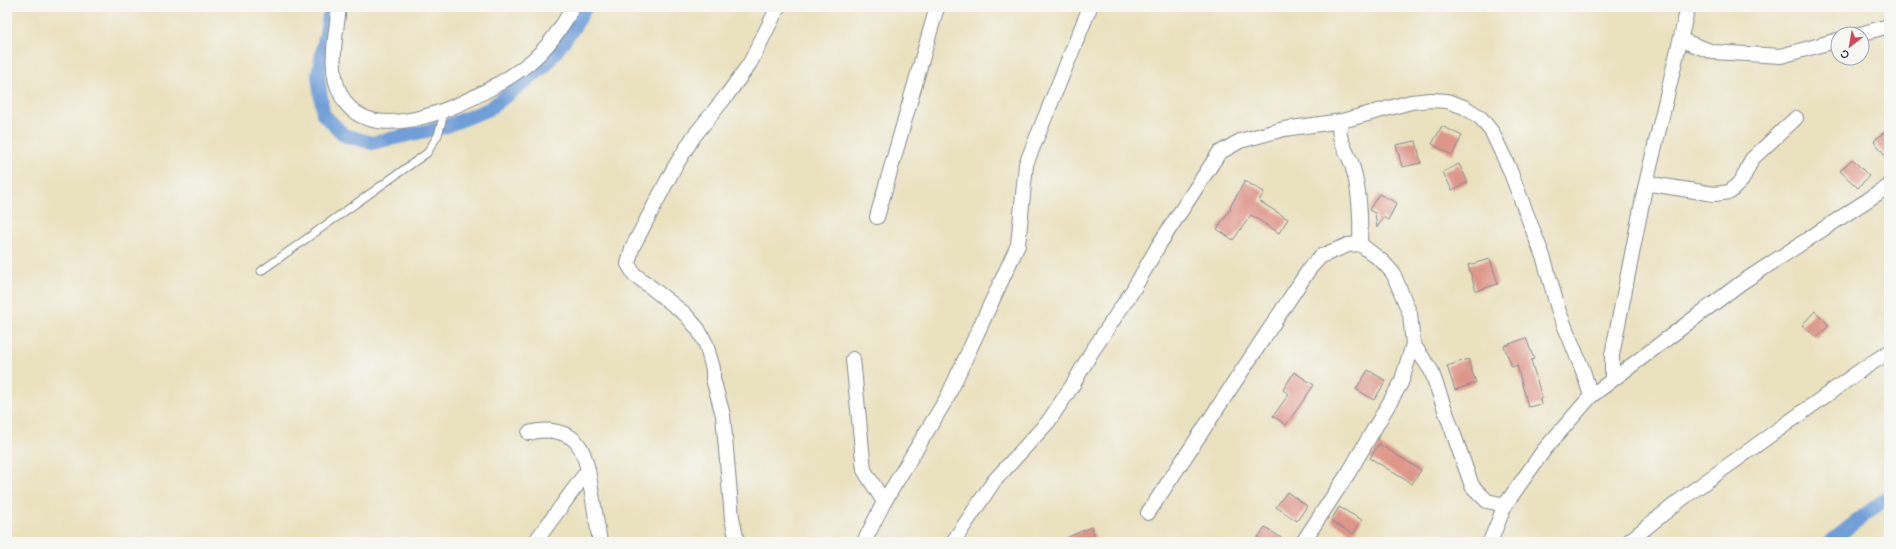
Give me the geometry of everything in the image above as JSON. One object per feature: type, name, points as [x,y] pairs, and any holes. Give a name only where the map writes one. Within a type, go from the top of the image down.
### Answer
[{"type":"street","points":[[339,7],[335,39],[335,77],[341,96],[350,109],[368,118],[389,122],[443,116],[462,103],[491,88],[528,64],[546,48],[558,33],[573,7]]},
{"type":"street","points":[[737,542],[732,518],[723,415],[713,379],[713,369],[706,344],[698,329],[685,314],[634,274],[628,264],[632,248],[674,168],[694,136],[727,95],[750,63],[778,7]]},
{"type":"street","points":[[877,217],[937,7]]},
{"type":"street","points":[[864,542],[884,502],[947,398],[1018,245],[1026,164],[1090,7]]},
{"type":"street","points":[[1612,379],[1612,354],[1645,188],[1688,7]]},
{"type":"street","points":[[1870,31],[1889,26]]},
{"type":"street","points":[[1681,40],[1713,52],[1781,56],[1830,42]]},
{"type":"street","points":[[953,542],[994,481],[1048,422],[1072,386],[1091,353],[1133,290],[1160,243],[1219,153],[1240,141],[1284,129],[1342,121],[1411,102],[1430,100],[1453,103],[1480,117],[1492,132],[1509,168],[1544,259],[1559,312],[1583,371],[1591,396]]},
{"type":"street","points":[[1645,188],[1651,184],[1714,194],[1730,192],[1742,180],[1752,159],[1796,118]]},
{"type":"street","points":[[1342,121],[1339,132],[1351,163],[1356,183],[1361,228],[1360,244]]},
{"type":"street","points":[[1490,542],[1505,505],[1544,450],[1591,396],[1741,283],[1889,186]]},
{"type":"street","points":[[1148,513],[1310,268],[1321,256],[1348,245],[1360,244],[1382,261],[1393,273],[1410,314],[1413,344],[1401,383],[1349,472],[1303,542]]},
{"type":"street","points":[[1413,344],[1431,370],[1472,486],[1488,501],[1505,505]]},
{"type":"street","points":[[1628,542],[1683,498],[1864,368],[1889,352]]},
{"type":"street","points":[[853,358],[864,470],[884,502]]},
{"type":"street","points":[[530,433],[540,429],[562,432],[579,446],[588,470],[600,542]]},
{"type":"street","points":[[535,542],[588,470]]},
{"type":"lane","points":[[261,271],[427,153],[438,135],[443,116]]},
{"type":"building","points":[[1442,126],[1462,136],[1452,155],[1432,144]]},
{"type":"building","points":[[1889,128],[1889,160],[1874,141]]},
{"type":"building","points":[[1416,141],[1421,163],[1402,167],[1396,145]]},
{"type":"building","points":[[1852,159],[1869,176],[1858,188],[1840,171]]},
{"type":"building","points":[[1459,164],[1468,182],[1452,190],[1443,172]]},
{"type":"building","points":[[1245,181],[1264,192],[1259,201],[1288,219],[1279,233],[1251,215],[1233,240],[1217,229],[1231,208],[1230,207]]},
{"type":"building","points":[[1379,194],[1397,203],[1388,220],[1383,217],[1377,228],[1375,213],[1369,210]]},
{"type":"building","points":[[1490,259],[1498,284],[1476,291],[1468,265]]},
{"type":"building","points":[[1815,311],[1829,325],[1817,338],[1802,325]]},
{"type":"building","points":[[1526,338],[1534,359],[1531,360],[1542,398],[1540,399],[1541,404],[1528,407],[1517,365],[1512,367],[1504,346]]},
{"type":"building","points":[[1468,359],[1476,383],[1455,390],[1447,366]]},
{"type":"building","points":[[1368,370],[1386,381],[1374,400],[1356,389]]},
{"type":"building","points":[[1294,372],[1314,385],[1286,425],[1273,416],[1289,394],[1283,390]]},
{"type":"building","points":[[1379,444],[1421,470],[1412,484],[1370,458]]},
{"type":"building","points":[[1287,492],[1307,506],[1297,521],[1276,507]]},
{"type":"building","points":[[1339,507],[1362,520],[1353,534],[1331,521]]},
{"type":"building","points":[[1091,527],[1097,542],[1057,542]]},
{"type":"building","points":[[1265,527],[1287,542],[1255,542]]},
{"type":"waterway","points":[[331,7],[318,75],[323,114],[344,135],[372,143],[444,127],[489,109],[545,66],[574,27],[586,7]]},
{"type":"waterway","points":[[1830,542],[1889,496]]}]
